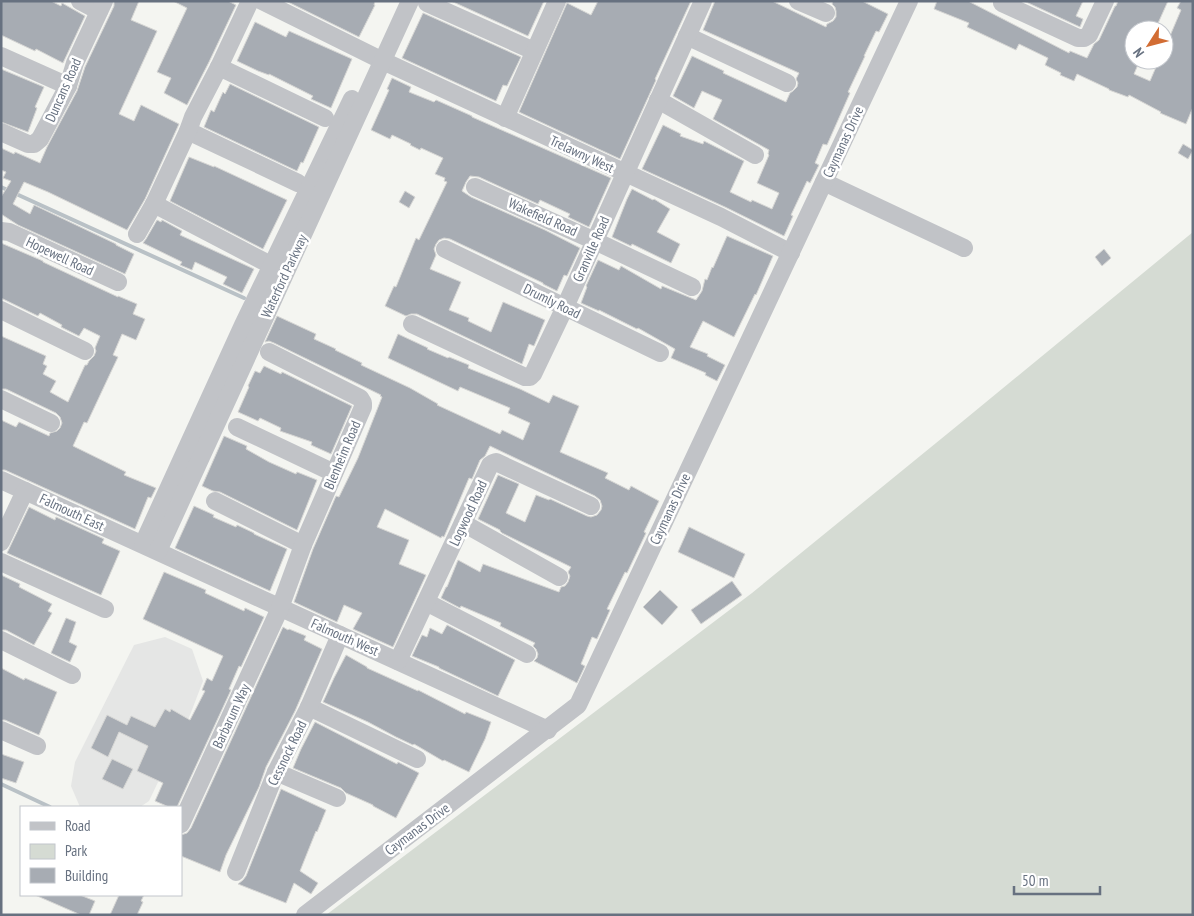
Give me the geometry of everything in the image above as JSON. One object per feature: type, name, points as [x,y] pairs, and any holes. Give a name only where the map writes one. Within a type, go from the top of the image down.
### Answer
[{"type":"street","points":[[80,1],[102,6]]},
{"type":"street","points":[[137,234],[154,204],[193,117],[250,1]]},
{"type":"street","name":"Trelawny West","points":[[262,1],[378,59],[721,217],[790,254]]},
{"type":"street","name":"Waterford Parkway","points":[[150,548],[243,325],[378,59],[398,1]]},
{"type":"street","points":[[505,118],[556,1]]},
{"type":"street","name":"Granville Road","points":[[412,324],[525,377],[530,377],[533,374],[703,1]]},
{"type":"street","points":[[798,1],[826,13]]},
{"type":"street","name":"Caymanas Drive","points":[[305,915],[548,730],[578,705],[909,1]]},
{"type":"street","points":[[1002,3],[1078,38],[1084,38],[1089,35],[1105,1]]},
{"type":"street","points":[[419,2],[534,51]]},
{"type":"street","name":"Waterford Parkway","points":[[378,59],[419,2]]},
{"type":"street","name":"Duncans Road","points":[[1,132],[28,144],[34,144],[40,139],[68,86],[75,63],[102,6]]},
{"type":"street","points":[[687,36],[787,83]]},
{"type":"street","points":[[1,56],[68,86]]},
{"type":"street","points":[[219,67],[325,118]]},
{"type":"street","points":[[658,100],[755,155]]},
{"type":"street","points":[[188,131],[298,183]]},
{"type":"street","points":[[824,182],[964,248]]},
{"type":"street","name":"Wakefield Road","points":[[475,187],[692,287]]},
{"type":"street","points":[[154,204],[262,261]]},
{"type":"street","name":"Hopewell Road","points":[[1,231],[9,232],[118,282]]},
{"type":"street","name":"Drumly Road","points":[[444,249],[660,353]]},
{"type":"street","points":[[1,310],[85,351]]},
{"type":"street","name":"Blenheim Road","points":[[269,352],[360,398],[363,402],[363,407],[303,545],[280,608]]},
{"type":"street","points":[[1,399],[51,423]]},
{"type":"street","points":[[237,427],[334,473]]},
{"type":"street","name":"Logwood Road","points":[[398,661],[493,463],[496,462],[591,506]]},
{"type":"street","name":"Falmouth East","points":[[1,480],[150,548]]},
{"type":"street","points":[[1,542],[26,491]]},
{"type":"street","points":[[215,501],[303,545]]},
{"type":"street","points":[[463,523],[559,577]]},
{"type":"street","name":"Falmouth West","points":[[150,548],[548,730]]},
{"type":"street","points":[[1,562],[105,609]]},
{"type":"street","points":[[426,602],[527,654]]},
{"type":"street","name":"Barbarum Way","points":[[182,822],[280,608]]},
{"type":"street","name":"Cessnock Road","points":[[236,872],[276,772],[309,707],[340,635]]},
{"type":"street","points":[[1,640],[72,675]]},
{"type":"street","points":[[309,707],[417,759]]},
{"type":"street","points":[[1,730],[37,746]]},
{"type":"street","points":[[276,772],[336,798]]},
{"type":"shaded area","points":[[165,637],[192,649],[203,681],[190,715],[149,801],[142,806],[80,806],[71,786],[75,762],[134,645]]},
{"type":"green space","points":[[1193,232],[1193,915],[326,915],[752,593]]},
{"type":"building","points":[[1,1],[51,1],[61,6],[62,3],[85,16],[63,63],[36,49],[35,51],[1,35]]},
{"type":"building","points":[[114,1],[139,1],[131,20],[157,31],[119,114],[134,121],[141,105],[179,124],[145,199],[127,230],[24,182],[13,204],[30,214],[34,205],[134,254],[125,274],[18,225],[1,214],[1,197],[11,181],[3,178],[6,172],[1,170],[1,148],[40,163],[77,91],[85,67],[114,6]]},
{"type":"building","points":[[173,1],[228,1],[236,5],[187,105],[164,93],[171,78],[157,72],[187,8]]},
{"type":"building","points":[[286,1],[375,1],[375,5],[359,37]]},
{"type":"building","points":[[451,1],[544,1],[528,36]]},
{"type":"building","points":[[598,1],[691,1],[620,159],[519,112],[567,3],[591,15]]},
{"type":"building","points":[[715,1],[772,1],[826,27],[836,17],[835,7],[832,4],[833,1],[862,1],[888,14],[879,32],[876,31],[864,56],[827,145],[823,144],[815,163],[819,165],[810,183],[807,181],[791,215],[793,216],[784,236],[642,169],[663,125],[681,134],[680,136],[703,144],[704,141],[744,161],[730,192],[772,209],[779,193],[757,183],[769,155],[769,150],[713,119],[722,100],[702,91],[694,108],[673,96],[692,56],[724,71],[723,73],[786,102],[790,93],[797,87],[796,79],[799,73],[703,30]]},
{"type":"building","points":[[937,1],[968,1],[1069,53],[1070,51],[1087,58],[1094,44],[1099,40],[1118,1],[1168,1],[1159,20],[1124,20],[1124,70],[1136,70],[1134,74],[1150,81],[1155,70],[1174,70],[1174,26],[1181,10],[1177,8],[1181,1],[1193,1],[1193,107],[1186,124],[1160,113],[1129,95],[1128,97],[1109,90],[1077,74],[1074,81],[1060,75],[1061,73],[1045,65],[1048,58],[1019,44],[1016,50],[967,27],[969,23],[934,9]]},
{"type":"building","points":[[1024,1],[1083,1],[1076,16],[1083,19],[1080,27]]},
{"type":"building","points":[[423,13],[521,57],[507,86],[503,85],[496,101],[402,58]]},
{"type":"building","points":[[255,22],[286,37],[289,31],[352,59],[331,108],[311,99],[313,96],[269,74],[237,61]]},
{"type":"building","points":[[1,69],[44,87],[35,107],[37,108],[28,132],[1,122]]},
{"type":"building","points":[[392,78],[411,87],[409,92],[434,102],[436,100],[611,178],[589,227],[568,217],[570,214],[540,200],[538,204],[479,177],[470,176],[466,182],[462,191],[471,197],[580,248],[567,276],[564,275],[557,291],[450,239],[444,238],[436,244],[434,249],[436,255],[430,269],[461,282],[449,310],[469,318],[468,321],[491,332],[503,302],[545,320],[534,346],[529,344],[522,364],[417,314],[406,316],[385,306],[394,286],[396,287],[416,238],[419,240],[447,182],[444,181],[445,178],[435,174],[443,158],[421,148],[420,150],[392,135],[390,139],[371,130],[389,90],[387,89]]},
{"type":"building","points":[[230,84],[319,127],[303,163],[301,162],[297,171],[204,127],[211,110],[214,112],[223,92],[225,94]]},
{"type":"building","points":[[1183,144],[1193,150],[1188,159],[1178,153]]},
{"type":"building","points":[[189,157],[214,166],[287,200],[263,249],[170,201]]},
{"type":"building","points":[[632,189],[670,209],[657,232],[680,244],[671,263],[632,244],[631,246],[612,237]]},
{"type":"building","points":[[405,191],[415,197],[409,208],[399,202]]},
{"type":"building","points":[[157,220],[161,222],[162,220],[182,231],[180,235],[254,269],[242,293],[223,284],[227,277],[195,262],[192,270],[180,265],[182,262],[143,243]]},
{"type":"building","points":[[727,236],[773,256],[756,295],[734,337],[703,321],[690,347],[708,354],[707,356],[725,365],[717,381],[705,375],[706,373],[671,358],[675,349],[638,328],[581,303],[586,286],[598,260],[619,270],[621,266],[661,289],[662,286],[696,300]]},
{"type":"building","points":[[1,243],[137,304],[133,314],[145,319],[136,340],[122,334],[113,355],[118,357],[87,423],[84,422],[73,446],[126,472],[124,475],[156,488],[151,498],[148,497],[135,529],[5,470],[1,470],[1,420],[16,427],[19,422],[49,436],[50,433],[60,428],[62,423],[56,413],[6,389],[1,389],[1,336],[46,356],[43,364],[47,366],[43,374],[56,381],[50,392],[68,402],[85,365],[94,356],[100,336],[84,328],[79,336],[40,313],[38,316],[1,298]]},
{"type":"building","points":[[1104,249],[1111,258],[1102,266],[1095,257]]},
{"type":"building","points":[[277,316],[316,334],[314,339],[362,363],[361,365],[410,388],[437,405],[500,434],[502,430],[523,440],[530,423],[508,413],[510,408],[460,387],[458,391],[388,358],[398,334],[427,349],[469,365],[468,368],[549,403],[553,395],[579,406],[560,452],[608,473],[605,478],[629,490],[631,486],[659,501],[627,573],[625,572],[607,609],[610,610],[597,639],[592,637],[581,664],[585,666],[577,683],[534,661],[538,654],[533,646],[535,643],[500,626],[501,623],[461,606],[460,608],[441,598],[458,560],[480,572],[483,564],[559,592],[561,587],[565,586],[568,582],[570,576],[568,572],[571,567],[478,519],[498,475],[519,484],[506,513],[525,522],[536,495],[591,517],[597,515],[601,510],[600,500],[595,496],[490,446],[485,456],[480,460],[472,479],[469,478],[444,537],[442,536],[441,538],[385,509],[377,527],[409,540],[399,564],[426,575],[393,647],[353,629],[362,613],[344,605],[337,622],[294,602],[313,549],[336,496],[339,497],[358,458],[382,397],[274,343],[265,342]]},
{"type":"building","points":[[264,366],[281,374],[282,372],[352,406],[331,454],[311,445],[312,442],[280,431],[281,428],[260,418],[258,421],[238,412],[255,371],[260,373]]},
{"type":"building","points":[[224,436],[247,446],[246,449],[269,462],[296,474],[297,472],[317,480],[297,530],[220,492],[202,486]]},
{"type":"building","points":[[194,506],[214,515],[213,517],[236,527],[237,525],[287,549],[270,591],[175,548]]},
{"type":"building","points":[[29,507],[55,520],[56,517],[104,539],[102,543],[120,551],[101,595],[7,553]]},
{"type":"building","points":[[689,527],[745,554],[734,578],[678,552]]},
{"type":"building","points":[[164,572],[206,590],[205,593],[244,611],[245,608],[264,617],[241,667],[239,666],[229,689],[231,690],[177,806],[167,806],[155,801],[163,783],[137,771],[148,746],[119,732],[108,757],[91,748],[107,715],[127,725],[131,716],[155,727],[165,709],[170,712],[171,709],[190,720],[205,691],[202,690],[207,678],[212,681],[223,656],[143,619]]},
{"type":"building","points":[[1,575],[20,584],[19,587],[52,604],[48,611],[52,613],[34,645],[6,630],[1,630]]},
{"type":"building","points":[[732,581],[742,595],[701,624],[691,610]]},
{"type":"building","points":[[660,590],[678,607],[662,625],[643,607]]},
{"type":"building","points":[[66,618],[76,622],[69,642],[77,646],[70,662],[51,653]]},
{"type":"building","points":[[447,625],[515,660],[498,696],[412,656],[422,635],[427,637],[430,628],[442,634]]},
{"type":"building","points":[[283,627],[306,636],[304,640],[322,649],[295,711],[266,767],[259,787],[226,855],[220,872],[182,856],[182,835],[187,833],[191,828]]},
{"type":"building","points":[[346,655],[367,668],[418,690],[465,714],[466,712],[491,722],[469,772],[323,702]]},
{"type":"building","points":[[1,668],[24,680],[25,678],[57,692],[39,735],[1,720]]},
{"type":"building","points":[[315,722],[397,764],[398,762],[419,773],[396,818],[346,793],[341,788],[293,768]]},
{"type":"building","points":[[1,754],[24,762],[16,783],[1,778]]},
{"type":"building","points":[[112,759],[133,769],[123,789],[102,779]]},
{"type":"building","points":[[281,789],[326,810],[300,871],[318,883],[311,894],[294,883],[286,903],[238,884],[246,876]]},
{"type":"building","points":[[37,896],[82,896],[95,901],[89,915],[81,915]]},
{"type":"building","points":[[119,896],[144,896],[137,915],[110,915]]},
{"type":"waterway","points":[[1,187],[244,298]]},
{"type":"waterway","points":[[1,784],[48,806]]}]
